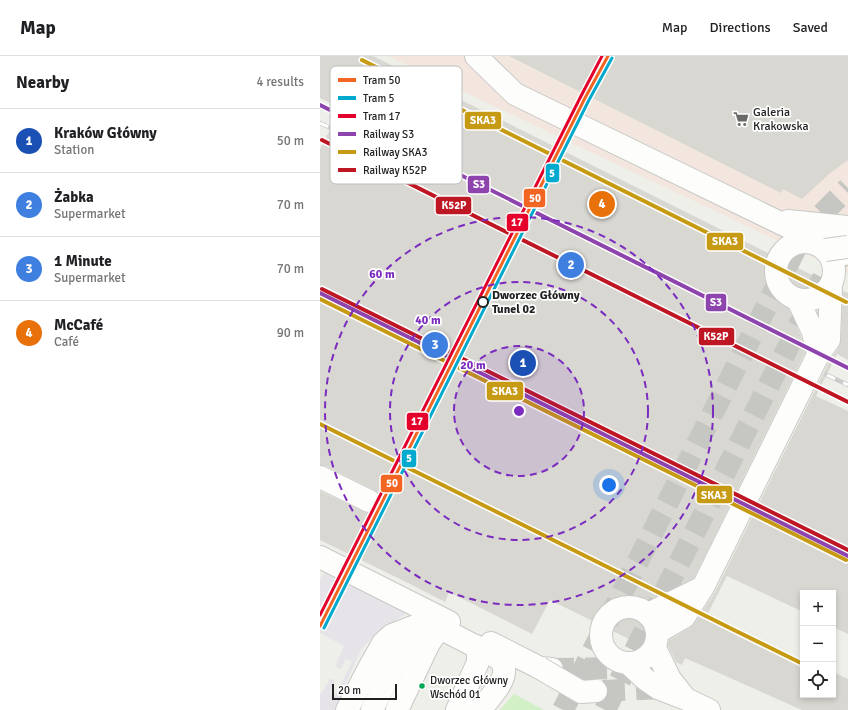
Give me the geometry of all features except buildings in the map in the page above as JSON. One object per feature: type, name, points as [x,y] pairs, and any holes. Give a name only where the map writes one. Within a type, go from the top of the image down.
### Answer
[{"type":"lane","points":[[476,56],[516,94],[774,220],[837,264]]},
{"type":"lane","points":[[774,220],[848,227]]},
{"type":"lane","points":[[837,264],[819,246],[812,243],[798,243],[791,246],[779,258],[776,275],[778,283],[790,296],[798,300],[817,298],[825,293],[837,264],[848,247]]},
{"type":"lane","points":[[673,693],[670,679],[656,640],[655,622],[648,614],[639,608],[629,607],[618,609],[610,615],[604,623],[601,632],[605,650],[620,662],[629,664],[639,662],[648,656],[656,640],[684,617],[703,587],[818,355],[829,340],[837,264]]},
{"type":"lane","points":[[798,300],[813,332],[818,355]]},
{"type":"lane","points":[[320,477],[369,501]]},
{"type":"lane","points":[[325,563],[546,669],[581,692],[596,691]]},
{"type":"lane","points":[[648,614],[703,587]]},
{"type":"lane","points":[[372,710],[409,636],[418,625]]},
{"type":"lane","points":[[347,710],[383,643],[392,635],[418,625],[429,625],[440,628],[500,659],[505,671],[503,680],[480,710]]},
{"type":"lane","points":[[397,710],[429,643],[440,628]]},
{"type":"lane","points":[[457,710],[478,662],[478,651],[476,646]]},
{"type":"lane","points":[[629,664],[645,679],[658,688],[673,693],[709,710]]},
{"type":"shaded area","points":[[388,56],[848,56],[848,274],[462,91],[462,66],[409,66]]},
{"type":"shaded area","points":[[331,561],[414,597],[404,615],[375,635],[362,648],[334,710],[320,710],[320,694],[330,678],[335,681],[330,692],[335,695],[352,662],[346,659],[341,669],[335,666],[344,646],[320,633],[320,580]]},
{"type":"green space","points":[[514,694],[544,710],[500,710]]},
{"type":"tunnel","points":[[563,710],[804,232],[848,188]]},
{"type":"tunnel","points":[[605,710],[827,270],[848,250]]},
{"type":"tunnel","points":[[552,669],[627,668],[636,673]]},
{"type":"tunnel","points":[[603,691],[662,688]]},
{"type":"railway","points":[[320,123],[330,128]]},
{"type":"railway","points":[[827,375],[848,385]]},
{"type":"tram line","name":"17","points":[[320,615],[602,56]]},
{"type":"tram line","name":"50","points":[[320,626],[585,98],[608,56]]},
{"type":"tram line","name":"5","points":[[324,628],[589,100],[612,58]]},
{"type":"rail line","name":"SKA3","points":[[362,60],[374,66]]},
{"type":"rail line","name":"S3","points":[[320,105],[330,110]]},
{"type":"rail line","name":"SKA3","points":[[462,110],[846,302]]},
{"type":"rail line","name":"K52P","points":[[322,140],[330,144]]},
{"type":"rail line","name":"S3","points":[[462,176],[848,368]]},
{"type":"rail line","name":"K52P","points":[[410,184],[848,402]]},
{"type":"rail line","name":"K52P","points":[[322,289],[848,550]]},
{"type":"rail line","name":"S3","points":[[320,293],[848,556]]},
{"type":"rail line","name":"SKA3","points":[[320,299],[846,560]]},
{"type":"rail line","name":"SKA3","points":[[320,424],[800,663]]},
{"type":"place","name":"Galeria Krakowska","points":[[741,119]]},
{"type":"place","name":"McCafé","points":[[602,204]]},
{"type":"place","name":"Żabka","points":[[571,265]]},
{"type":"place","name":"Dworzec Główny Tunel 02","points":[[483,302]]},
{"type":"place","name":"1 Minute","points":[[435,345]]},
{"type":"place","name":"Kraków Główny","points":[[523,363]]},
{"type":"place","name":"Dworzec Główny Wschód 01","points":[[422,686]]}]
